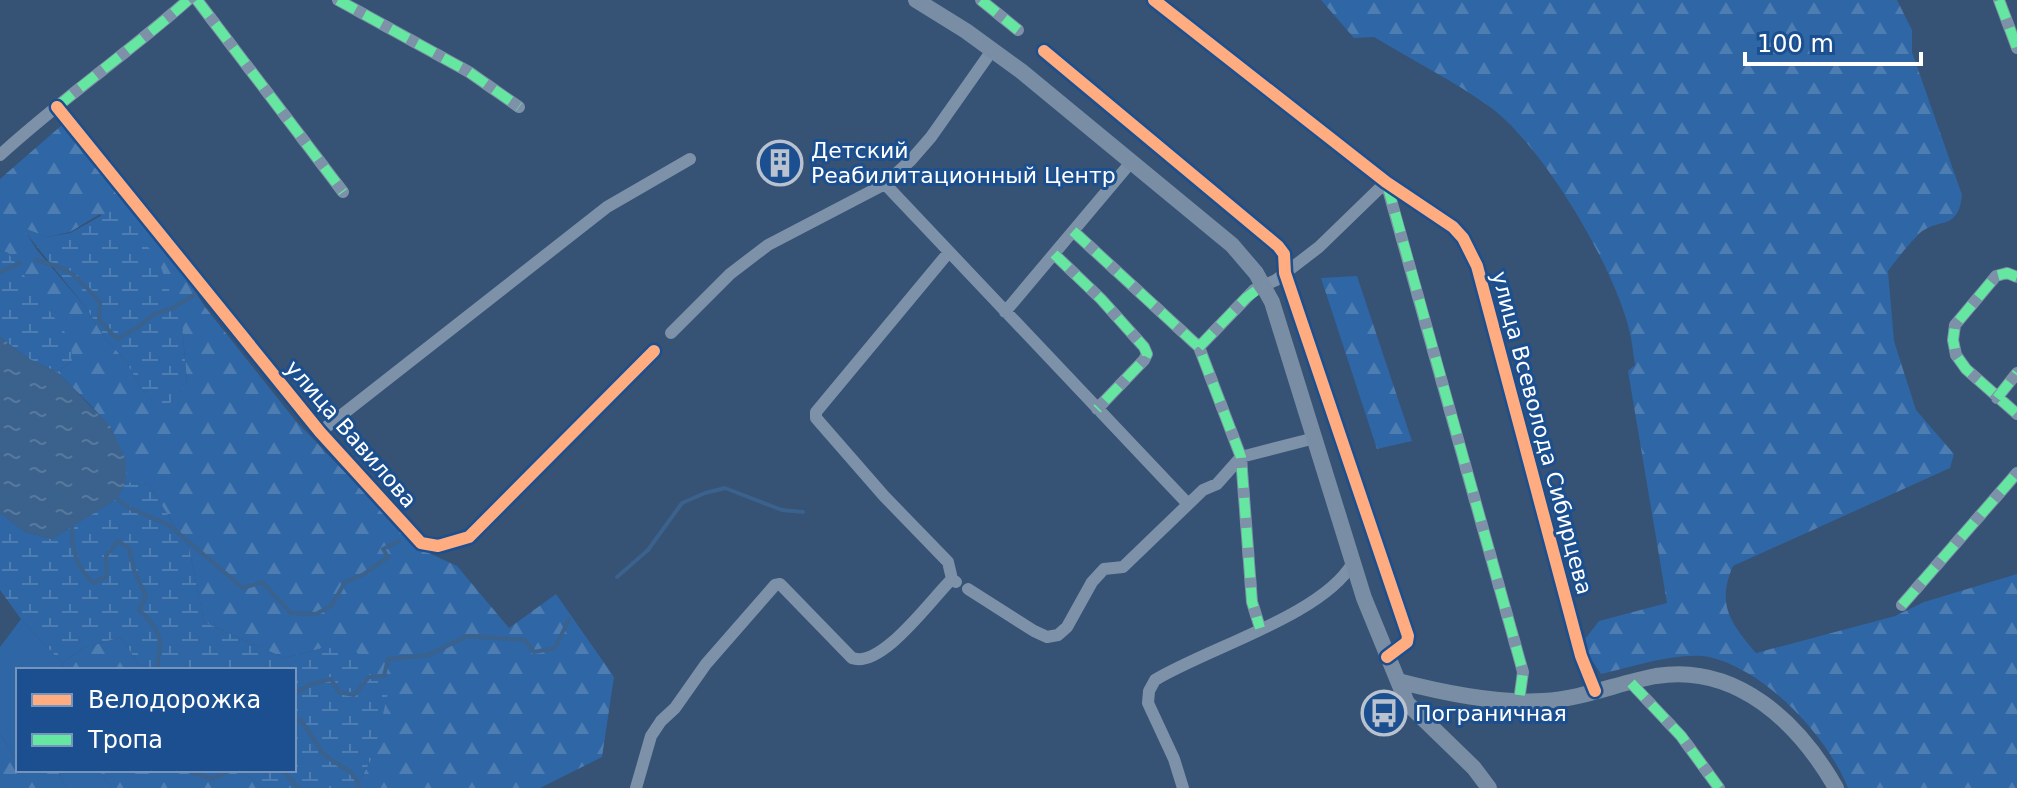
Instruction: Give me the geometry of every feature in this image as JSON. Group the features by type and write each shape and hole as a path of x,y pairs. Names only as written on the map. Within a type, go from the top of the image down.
{"main road":[{"path":"916,0 993,49 1132,161 1248,261 1264,285 1278,320 1352,564 1407,703 1474,768 1489,788"},
{"path":"1398,681 1495,699 1543,701 1655,677 1702,675 1733,685 1771,709 1809,746 1836,788"}],"street":[{"path":"0,155 92,76 147,36 188,0"},
{"path":"197,0 343,192"},
{"path":"338,0 469,72 519,107"},
{"path":"981,0 1018,30"},
{"name":"улица Всеволода Сибирцева","path":"1154,0 1386,182 1453,227 1463,238 1477,266 1581,656 1595,691"},
{"path":"1999,0 2017,48"},
{"path":"671,333 730,274 768,245 885,184 931,137 993,49"},
{"path":"1044,51 1284,254 1285,273 1408,636 1407,642 1387,657"},
{"name":"улица Вавилова","path":"57,107 320,432 421,543 438,546 469,537 654,351"},
{"path":"320,432 607,207 690,159"},
{"path":"1005,312 1132,161"},
{"path":"1199,347 1246,298 1319,247 1386,182 1520,657 1523,672 1519,701"},
{"path":"885,184 1188,504"},
{"path":"1073,231 1199,347 1241,457 1252,602 1260,628"},
{"path":"949,252 845,374 816,412 816,418 884,496 948,562 959,583 1034,631 1047,637 1058,635 1067,627 1092,582 1104,569 1123,567 1203,490 1217,484 1241,457 1315,438"},
{"path":"1054,254 1101,299 1147,354 1097,409"},
{"path":"2017,277 2007,273 1996,276 1955,325 1953,340 1956,355 1966,369 2017,414"},
{"path":"1997,398 2017,373"},
{"path":"1902,605 2017,473"},
{"path":"1183,788 1174,759 1148,703 1149,691 1155,680 1322,596 1344,578 1352,564"},
{"path":"636,788 651,736 661,721 775,585 780,584 852,658 860,661 894,640 959,583"},
{"path":"1631,683 1681,736 1719,788"}],"green space":[{"path":"1321,0 1897,0 1912,30 1912,52 1962,195 1956,215 1925,229 1888,271 1894,341 1916,410 1954,454 1950,468 1733,566 1726,603 1733,623 1756,653 1895,616 1924,602 2017,574 2017,788 1848,788 1825,747 1792,708 1752,676 1709,657 1670,658 1601,674 1589,656 1585,639 1599,621 1667,603 1628,371 1635,365 1632,342 1621,303 1573,209 1532,149 1511,125 1476,97 1374,37 1354,38"},
{"path":"62,125 180,268 205,307 295,420 416,547 457,566 509,628 556,594 614,677 602,757 540,788 356,788 373,756 323,648 284,658 204,622 189,548 148,484 126,482 120,448 113,433 57,372 72,361 8,253 0,250 0,179","holes":["100,214 182,325 187,382 162,412 23,228 47,237 70,232"]},
{"path":"119,206 159,262 182,325 187,382 162,413 142,389 125,360 104,337 87,309 21,227 47,237 70,233"},
{"path":"0,250 8,253 71,341 72,361 57,372 29,359 0,337"},
{"path":"1357,276 1412,441 1377,449 1321,278"},
{"path":"126,482 148,484 189,548 204,622 284,658 323,648 353,648 389,689 373,756 356,788 264,788 242,772 296,772 296,668 141,668 121,637 84,648 62,663 21,619 0,590 0,513 25,532 52,539 116,499"},
{"path":"21,619 62,663 63,668 16,668 16,760 0,734 0,647"},
{"path":"121,637 141,668 63,668 62,663 84,648"},
{"path":"0,734 16,760 16,772 58,772 67,788 0,788"},
{"path":"58,772 100,772 111,788 67,788"},
{"path":"100,772 242,772 264,788 111,788"}],"water":[{"path":"0,337 29,359 57,372 111,427 126,460 126,482 117,499 52,539 25,532 0,513"}],"waterway":[{"path":"36,260 65,270 85,285 100,302 99,320 117,339 154,314 171,309 197,293"},
{"path":"0,272 20,263"},
{"path":"617,577 648,550 682,503 705,493 725,488 782,510 803,512"},
{"path":"117,499 129,508 169,525 243,588 262,582 291,613 316,614 332,605 345,582 364,574 388,557 383,549 399,541"},
{"path":"72,526 76,557 93,583 107,576 106,556 118,541 129,548 134,570 146,596 139,610 158,633 158,668"},
{"path":"296,694 309,685 331,679 339,692 354,695 369,677 384,676 388,659 429,655 467,636 525,640 534,652 555,648 569,619"},
{"path":"296,721 301,720 323,753 354,776 359,788"},
{"path":"191,772 212,779 228,772"},
{"path":"284,772 299,788"}],"marked path":[{"path":"57,107 188,0"},
{"path":"197,0 343,192"},
{"path":"338,0 469,72 519,107"},
{"path":"981,0 1018,30"},
{"path":"1999,0 2017,48"},
{"path":"1387,184 1523,672 1519,701"},
{"path":"1073,231 1199,347 1241,457 1252,602 1260,628"},
{"path":"1054,254 1101,299 1147,354 1097,409"},
{"path":"2017,277 2007,273 1996,276 1955,325 1953,340 1956,355 1966,369 2017,414"},
{"path":"1199,347 1246,298 1264,285"},
{"path":"1997,398 2017,373"},
{"path":"1902,605 2017,473"},
{"path":"1631,683 1681,736 1719,788"}],"cycle path":[{"path":"1154,0 1386,182 1453,227 1463,238 1477,266 1581,656 1595,691"},
{"path":"1044,51 1284,254 1285,273 1408,636 1407,642 1387,657"},
{"path":"57,107 320,432 421,543 438,546 469,537 654,351"}],"place":[{"name":"Детский Реабилитационный Центр","path":"780,163"},
{"name":"Пограничная","path":"1384,713"}]}
